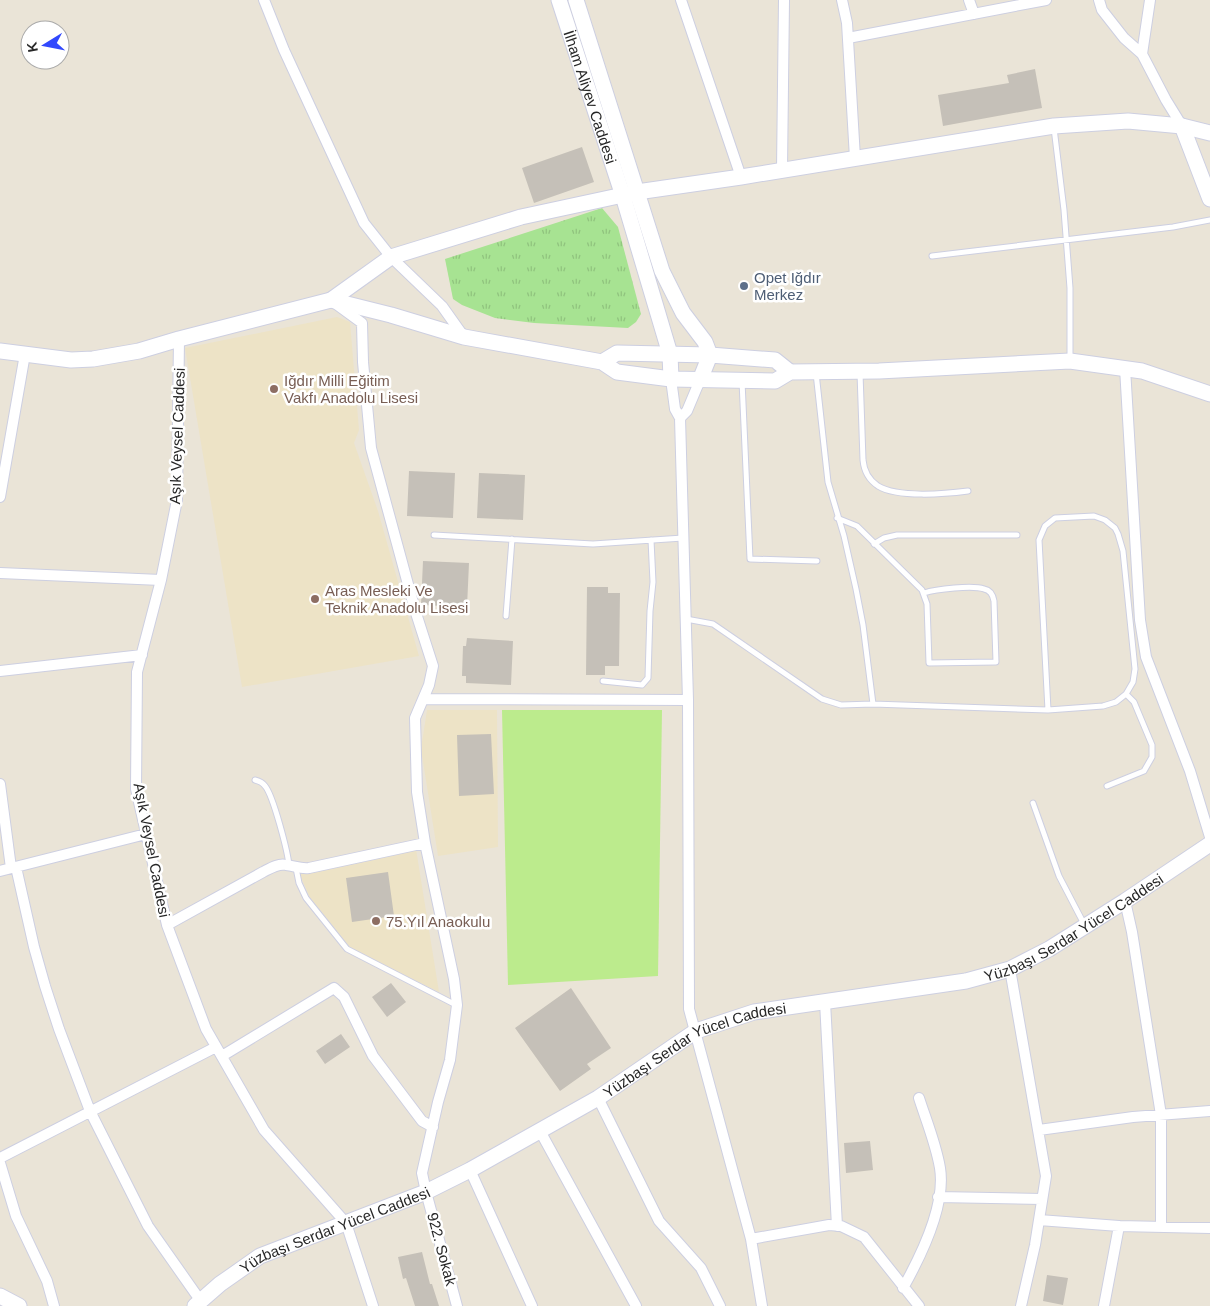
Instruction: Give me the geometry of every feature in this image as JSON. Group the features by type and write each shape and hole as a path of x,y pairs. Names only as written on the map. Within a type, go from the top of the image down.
{"street":[{"path":"264,0 284,50 364,223 390,257 442,306 464,337"},
{"name":"İlham Aliyev Caddesi","path":"558,0 630,194"},
{"name":"İlham Aliyev Caddesi","path":"576,0 630,194"},
{"path":"681,0 741,177"},
{"path":"782,170 784,0"},
{"path":"842,0 847,23 855,158"},
{"path":"969,0 974,14"},
{"path":"848,38 1046,0"},
{"path":"1098,0 1102,10 1124,38 1142,54 1182,126 1210,200"},
{"path":"1142,54 1150,0"},
{"path":"0,350 70,360 93,359 139,351 331,300 390,257 521,217 630,194 1054,126 1128,121 1182,126 1210,133"},
{"path":"630,194 670,354 675,409 680,418 688,700 689,1009 751,1239 762,1306"},
{"path":"630,194 662,271 683,313 705,342 710,355 687,411 680,418"},
{"path":"331,300 391,315 464,337 602,362 617,372 671,379 775,381 790,372 860,371 1070,361 1142,371 1210,394"},
{"name":"922. Sokak","path":"331,300 362,323 363,362 371,448 415,610 433,666 429,685 416,718 416,792 454,979 457,1005 450,1060 432,1126 422,1173 457,1306"},
{"name":"Aşık Veysel Caddesi","path":"179,339 177,500 161,580 137,672 136,789 167,925 206,1030 264,1130 346,1223"},
{"path":"602,362 617,353 710,355 775,360 790,372"},
{"path":"0,498 24,354"},
{"path":"1125,368 1142,641 1196,788 1210,837"},
{"path":"0,573 161,580"},
{"path":"0,671 142,655"},
{"path":"424,699 688,700"},
{"path":"0,784 14,867 32,939 62,1037 90,1111 148,1226 197,1303"},
{"path":"0,871 146,834"},
{"path":"167,925 262,872 279,865 309,868 425,843"},
{"name":"Yüzbaşı Serdar Yücel Caddesi","path":"197,1303 260,1256 426,1192 470,1170 598,1098 696,1032 754,1012 966,982 1010,969 1049,949 1125,902 1210,844"},
{"path":"1125,902 1132,932 1161,1115 1161,1227"},
{"path":"1010,969 1046,1176 1035,1245 1020,1306"},
{"path":"222,1056 334,988 344,997 374,1056 422,1121 432,1126"},
{"path":"825,1002 837,1226"},
{"path":"0,1158 216,1046"},
{"path":"598,1098 659,1221 701,1268 720,1306"},
{"path":"904,1288 932,1226 941,1189 940,1168 919,1098"},
{"path":"1039,1130 1133,1117 1210,1112"},
{"path":"540,1131 636,1306"},
{"path":"0,1163 16,1216 47,1281 54,1306"},
{"path":"470,1170 532,1306"},
{"path":"938,1197 1042,1199"},
{"path":"1039,1220 1119,1226 1210,1228"},
{"path":"346,1223 373,1306"},
{"path":"751,1239 829,1225 837,1226 864,1238 919,1306"},
{"path":"1104,1306 1119,1226"},
{"path":"0,1296 19,1306"}],"lane":[{"path":"1054,126 1070,288 1070,361"},
{"path":"932,256 1173,227 1210,220"},
{"path":"860,371 863,460 866,472 872,482 881,488 913,494 950,494 968,491"},
{"path":"816,372 828,482 844,536 856,589 863,625 873,704"},
{"path":"742,381 750,559 817,560"},
{"path":"686,619 713,624 822,699 840,705 873,704 1048,710 1110,704 1126,694 1133,682 1135,669 1123,551 1118,534 1110,524 1094,516 1055,518 1045,526 1039,540 1048,710"},
{"path":"838,518 857,526 924,593 927,604 929,663 996,662 994,600 990,592 983,588 944,589 924,593"},
{"path":"874,544 884,538 897,534 1017,535"},
{"path":"434,535 593,544 684,538"},
{"path":"506,616 512,539"},
{"path":"602,681 642,685 648,678 653,582 651,540"},
{"path":"1107,786 1144,770 1152,757 1152,745 1134,702 1126,694"},
{"path":"255,780 261,782 268,790 293,867 306,898 347,949 457,1005"},
{"path":"1033,803 1059,876 1085,926"}],"shaded area":[{"path":"337,317 350,322 359,430 354,443 378,511 419,656 242,687 185,348"},
{"path":"427,710 497,710 498,847 438,856 421,749"},
{"name":"75.Yıl Anaokulu","path":"416,849 439,992 340,944 310,898 298,870"}],"green space":[{"path":"602,208 618,227 641,314 636,322 628,328 534,323 495,318 462,305 453,299 445,259"},
{"path":"502,710 662,710 658,976 508,985"}],"building":[{"path":"1035,69 1042,108 943,126 938,95 1009,83 1007,75"},
{"path":"582,147 594,182 534,203 522,168"},
{"path":"409,471 455,473 453,518 407,516"},
{"path":"479,473 525,475 523,520 477,518"},
{"path":"423,561 469,563 467,607 421,605"},
{"path":"587,587 608,587 608,593 620,593 619,666 605,666 605,675 586,675"},
{"path":"467,638 513,641 511,685 466,683 466,676 462,676 463,646 466,646"},
{"path":"491,734 494,794 459,796 457,735"},
{"path":"388,872 394,916 352,922 346,878"},
{"path":"391,983 406,1002 387,1017 372,997"},
{"path":"571,988 611,1048 587,1064 591,1069 560,1091 515,1028"},
{"path":"341,1034 350,1047 325,1064 316,1051"},
{"path":"870,1141 873,1170 846,1173 844,1143"},
{"path":"422,1252 430,1284 432,1284 439,1306 415,1306 406,1278 403,1279 398,1257"},
{"path":"1047,1275 1068,1278 1063,1305 1043,1301"}],"place":[{"name":"Opet Iğdır Merkez","path":"744,286"},
{"name":"Iğdır Milli Eğitim Vakfı Anadolu Lisesi","path":"274,389"},
{"name":"Aras Mesleki Ve Teknik Anadolu Lisesi","path":"315,599"},
{"name":"75.Yıl Anaokulu","path":"376,921"}]}
